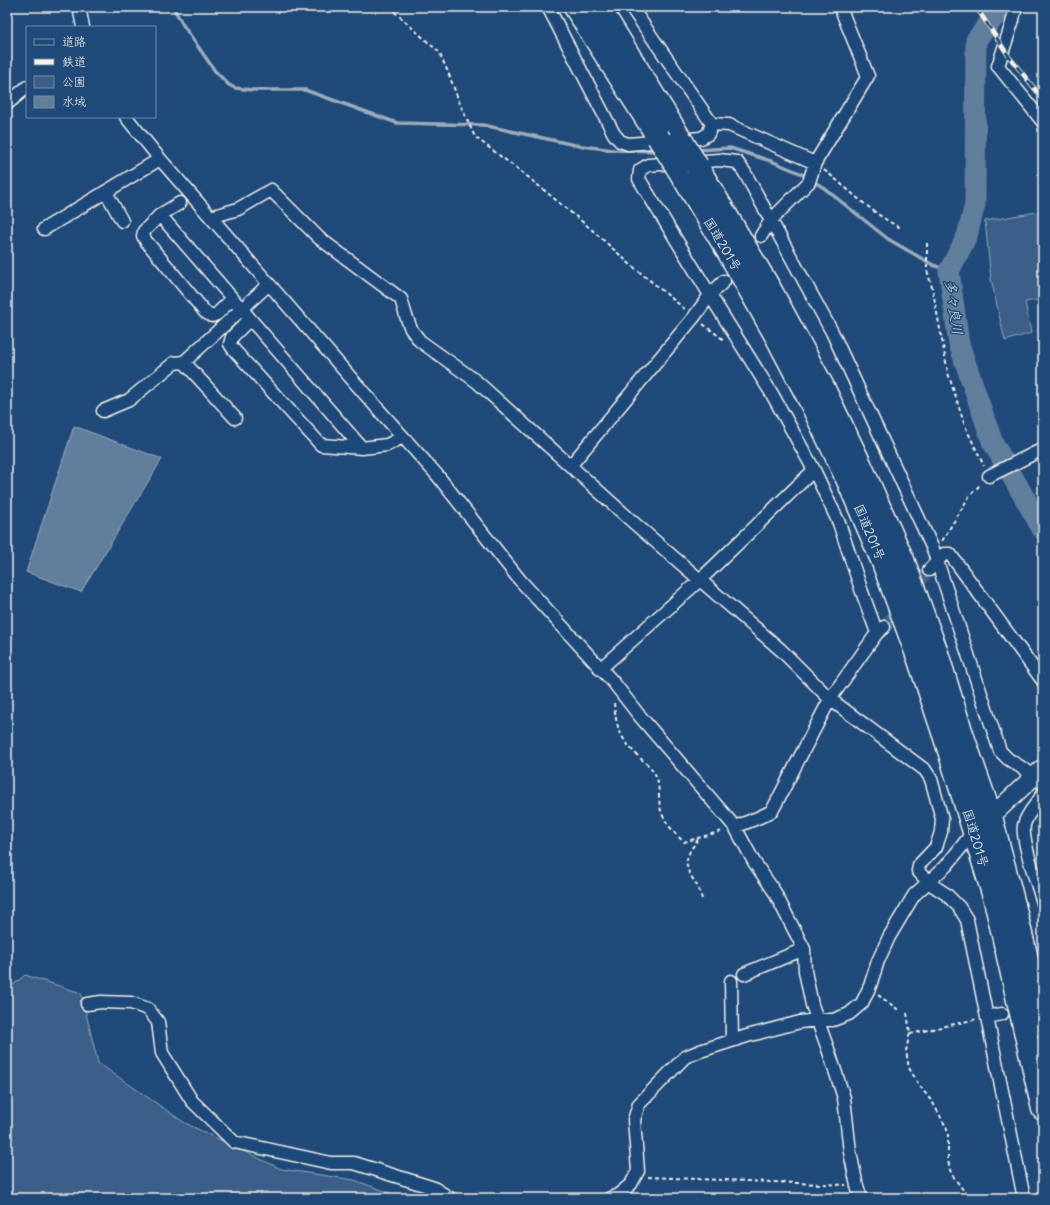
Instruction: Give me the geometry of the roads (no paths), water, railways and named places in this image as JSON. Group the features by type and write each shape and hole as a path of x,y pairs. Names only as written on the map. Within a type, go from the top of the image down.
{"highway":[{"name":"国道201号","path":"575,7 658,137 687,167 778,303 823,387 860,464 903,560 936,650 990,817 1013,900 1043,1025"},
{"name":"国道201号","path":"599,7 680,138 687,167 728,253 776,336 811,403 848,481 882,560 919,660 946,741 995,900 1043,1109"}],"street":[{"path":"78,7 83,26"},
{"path":"548,7 614,134 620,141 628,144 701,138 708,134 712,124"},
{"path":"631,7 712,124"},
{"path":"761,236 771,220 809,182 814,165 868,76 840,7"},
{"path":"1016,7 998,66 1043,122"},
{"path":"7,104 26,88"},
{"path":"127,118 160,159 438,476 519,579 614,683 638,714 735,827 754,862 774,891 804,949 805,971 810,998 844,1098 850,1152 861,1198"},
{"path":"712,124 729,125 814,165"},
{"path":"44,229 160,159"},
{"path":"610,1198 618,1195 631,1184 638,1170 634,1120 639,1104 685,1057 732,1040 800,1022 834,1020 849,1014 862,1003 889,937 914,896 947,866 974,831 1040,776 1008,759 1000,751 936,554 832,332 745,173 737,162 719,160 648,165 640,170 639,179 754,364 814,470 839,522 862,592 880,630 830,699 772,811 735,827"},
{"path":"211,217 238,209 271,190 319,238 401,299 411,329 420,341 476,381 634,523 781,650 830,699 925,770 931,779 942,819 941,832 936,847 920,865 918,871 928,883 946,894 960,907 967,920 1024,1198"},
{"path":"106,192 122,221"},
{"path":"180,204 160,215 144,232 143,236 146,242 205,312 212,316 217,314 232,299"},
{"path":"160,215 362,448"},
{"path":"571,466 694,317 710,295 724,281"},
{"path":"103,411 129,400 174,363 184,362 270,284"},
{"path":"250,319 232,337 230,344 321,445 362,448 387,445 403,437"},
{"path":"184,362 235,418"},
{"path":"989,476 1043,449"},
{"path":"600,669 701,580 814,470"},
{"path":"929,570 936,554"},
{"path":"936,554 950,554 1043,681"},
{"path":"1043,793 1028,814 1024,825 1024,838 1043,903"},
{"path":"744,974 804,949"},
{"path":"732,981 732,1040"},
{"path":"86,1004 101,1002 131,1003 148,1009 158,1022 162,1053 192,1101 234,1142 331,1163 354,1163 434,1188 450,1198"},
{"path":"987,1017 1002,1014"}],"water":[{"path":"74,426 162,459 81,592 26,572"}],"waterway":[{"path":"173,7 183,25 215,71 229,85 235,88 252,90 305,90 397,123 483,125 575,145 613,150 658,151"},
{"name":"多々良川","path":"1002,7 976,40 975,204 967,236 949,271 959,344 992,441 1043,530"},
{"path":"697,150 730,148 771,161 800,173 824,188 888,239 933,265 949,271"}],"tunnel":[{"path":"884,627 929,570"}],"railway":[{"path":"976,7 1010,58 1043,99"}]}
